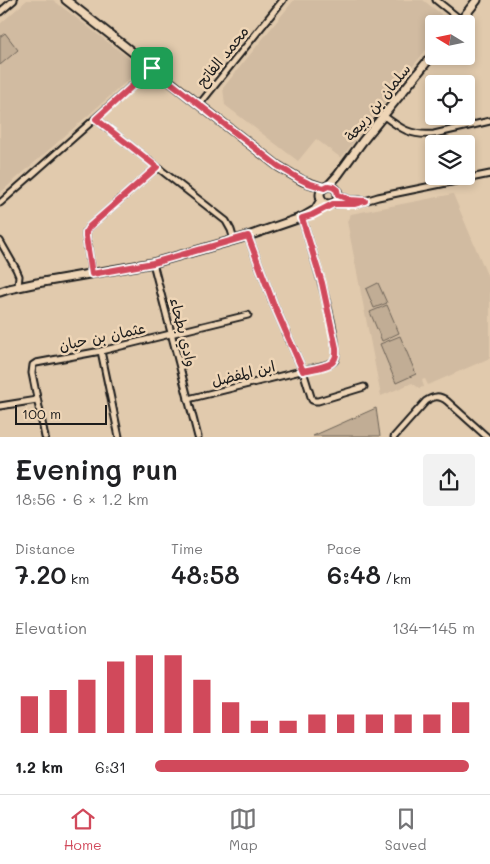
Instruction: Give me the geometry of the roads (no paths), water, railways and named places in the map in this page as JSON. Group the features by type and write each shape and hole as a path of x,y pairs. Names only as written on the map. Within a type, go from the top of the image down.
{"street":[{"path":"0,12 14,0"},
{"path":"66,0 278,166 312,188 324,204 355,204 489,175 490,181"},
{"name":"محمد الفاتح","path":"199,105 283,0"},
{"path":"436,0 452,15"},
{"path":"465,15 477,0"},
{"name":"سلمان بن ربيعة","path":"326,187 343,169 362,142 425,64"},
{"path":"0,203 152,68"},
{"path":"384,116 407,132 425,135 490,121"},
{"path":"96,119 226,221 234,240"},
{"path":"92,274 86,237 89,227 157,167"},
{"name":"سلمان بن ربيعة","path":"337,193 343,169"},
{"path":"303,181 333,187 337,193 350,200 365,201"},
{"path":"303,218 316,210 320,199 320,192 326,187"},
{"path":"0,287 18,287 153,263 248,236 312,215 337,200 337,193"},
{"name":"ابن المفضل","path":"188,399 303,371 331,363 335,360 336,348 324,292 303,218"},
{"path":"248,236 274,305 303,371 311,398 318,401 364,388"},
{"path":"0,241 16,268 18,287"},
{"name":"وادي بطحاء","path":"153,263 198,436"},
{"path":"0,292 9,288"},
{"name":"عثمان بن حيان","path":"45,436 32,373 33,365 36,363 101,351 248,315"},
{"path":"101,351 119,436"},
{"path":"394,436 426,401 436,396 442,397 489,436"},
{"path":"0,406 37,400"}]}
